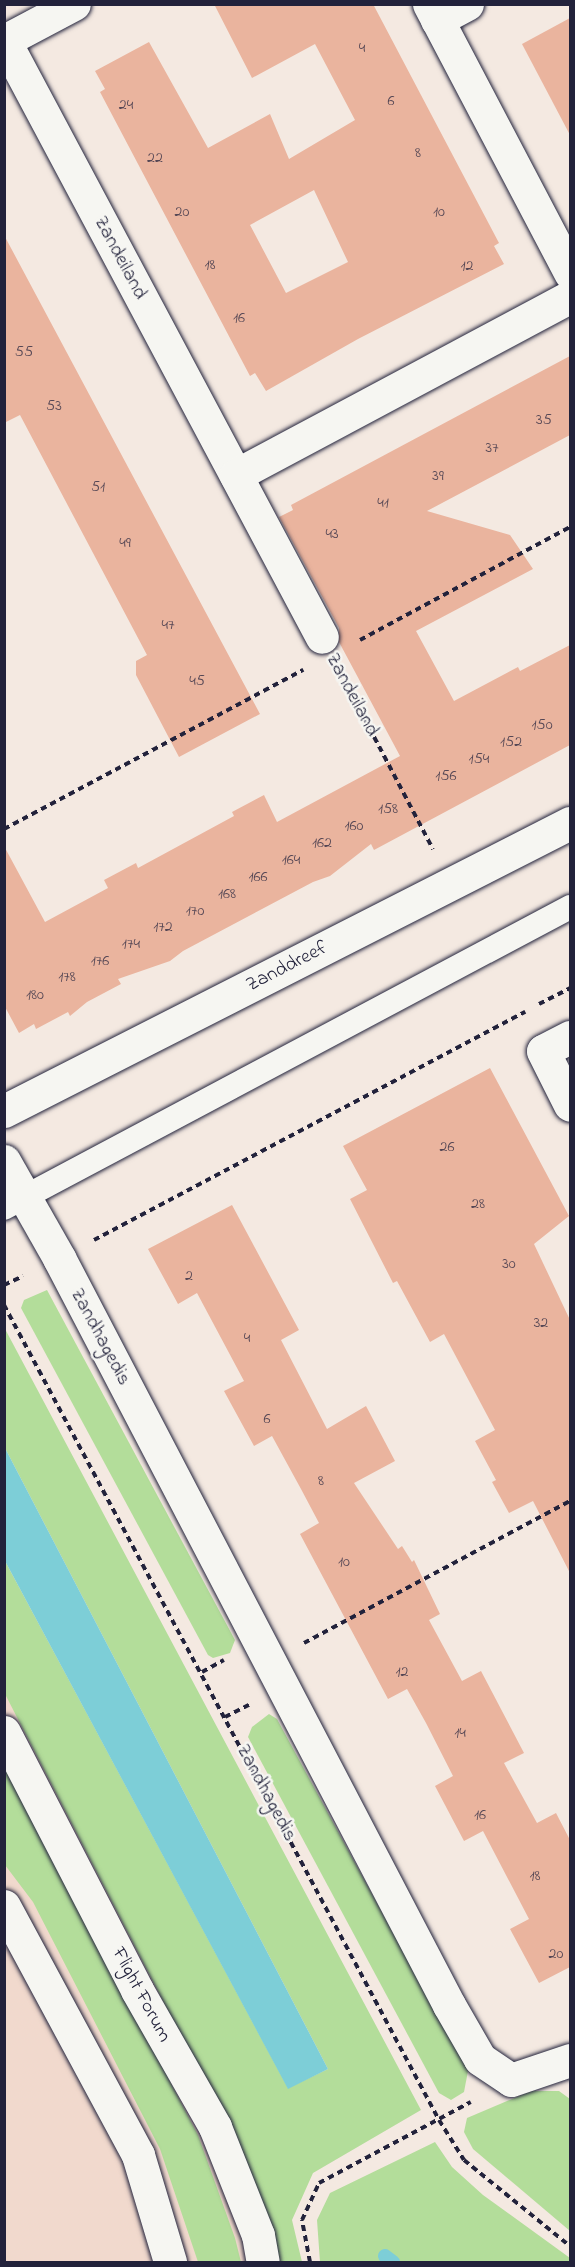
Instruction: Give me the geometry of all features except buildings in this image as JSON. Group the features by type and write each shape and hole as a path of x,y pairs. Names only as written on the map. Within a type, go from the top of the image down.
{"street":[{"path":"5,41 74,4"},
{"path":"467,4 434,12 570,273"},
{"name":"Zandeiland","path":"5,41 326,646"},
{"path":"236,475 570,297"},
{"name":"Zanddreef","path":"4,1112 570,823"},
{"path":"556,1044 570,1106"},
{"name":"Zandhagedis","path":"4,1161 15,1202 59,1258 269,1662 480,2059 511,2080 570,2060"},
{"name":"Flight Forum","path":"4,1732 137,1990 215,2127 258,2235 263,2262"},
{"path":"4,1906 138,2155 167,2255"}],"lane":[{"path":"15,1202 570,907"}],"path":[{"path":"4,829 326,646 570,527"},
{"name":"Zandeiland","path":"326,646 451,884"},
{"path":"4,1285 570,988"},
{"name":"Zandhagedis","path":"4,1305 439,2120 464,2160 570,2246"},
{"path":"269,1662 570,1501"},
{"path":"310,2262 302,2220 319,2183 439,2120"}],"shaded area":[{"path":"4,1642 295,2262 5,2262"}],"green space":[{"path":"47,1290 235,1640 230,1653 213,1658 208,1655 21,1308 24,1300"},
{"path":"4,1327 421,2110 313,2173 292,2220 302,2262 276,2262 247,2163 230,2123 200,2073 5,1694 5,1561 288,2088 328,2069 5,1448"},
{"path":"269,1714 277,1719 468,2071 464,2092 451,2100 439,2093 248,1737 252,1727"},
{"path":"4,1765 198,2135 235,2238 241,2262 198,2262 160,2149 33,1902 5,1865"},
{"path":"531,2091 559,2091 570,2099 570,2231 473,2149 464,2132 467,2118"},
{"path":"435,2142 452,2167 483,2195 570,2258 570,2262 320,2262 317,2220 330,2193"}],"water":[{"path":"5,1448 328,2069 288,2089 5,1561"}],"waterway":[{"path":"385,2256 393,2262"}]}
